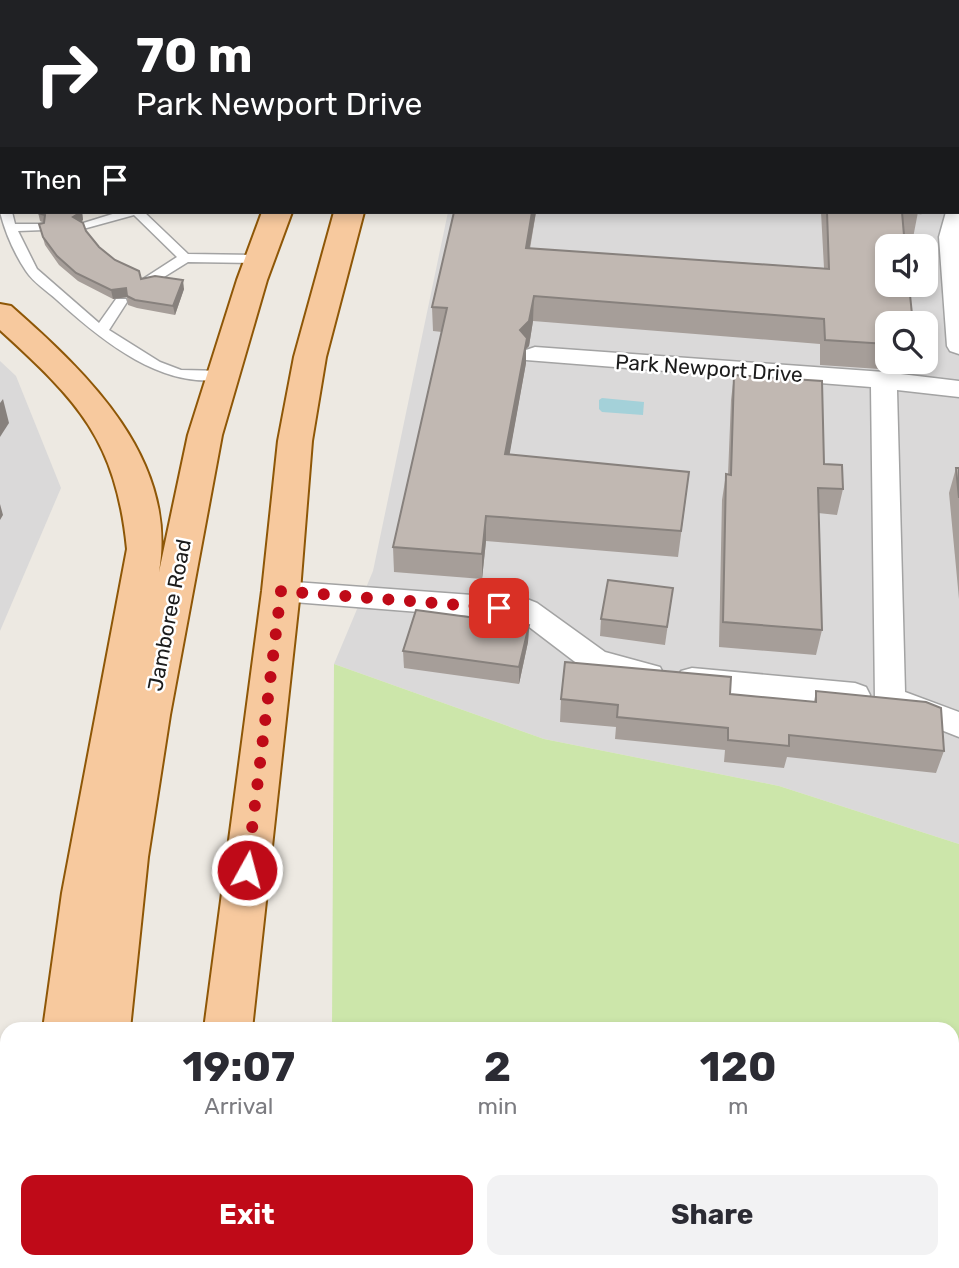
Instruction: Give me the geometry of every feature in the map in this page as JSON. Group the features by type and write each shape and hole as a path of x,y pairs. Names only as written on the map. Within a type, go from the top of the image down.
{"main road":[{"name":"Jamboree Road","path":"107,1022 126,857 150,715 205,435 259,259 276,214"},
{"path":"229,1022 281,591 295,441 310,357 346,221 369,214"},
{"path":"0,313 71,377 119,442 137,487 144,518 145,549 89,868 68,1022"}],"street":[{"path":"957,220 951,237 959,346"},
{"name":"Park Newport Drive","path":"535,355 884,380 959,389"},
{"path":"884,380 890,700"},
{"path":"281,591 527,610 594,660 618,669 890,700 926,710 959,724"}],"lane":[{"path":"6,214 10,228 32,271 102,331 155,365 179,374 225,375"},
{"path":"83,225 126,214"},
{"path":"136,214 185,258"},
{"path":"10,228 40,227"},
{"path":"147,282 185,258 259,259"},
{"path":"102,331 121,302"}],"shaded area":[{"path":"448,214 959,214 959,844 779,786 544,739 334,664 373,571"},
{"path":"0,361 16,376 61,488 0,631"}],"green space":[{"path":"334,664 544,739 779,786 959,844 959,1022 332,1022"}],"water":[{"path":"602,398 644,402 643,415 602,412 599,409 599,400"}],"building":[{"path":"42,214 78,214 73,217 83,223 99,247 115,260 139,271 141,279 155,276 183,280 173,306 135,300 127,296 126,288 111,290 76,273 57,256 43,237 39,224 44,223 45,215"},
{"path":"454,214 532,214 526,248 829,269 827,214 902,214 904,234 875,234 875,297 910,297 912,311 875,311 875,343 825,340 824,319 534,296 529,321 520,330 527,338 505,454 689,472 681,531 486,516 482,554 393,547 447,308 432,307"},
{"path":"734,375 822,381 824,464 842,465 843,489 818,488 822,630 723,622 726,474 731,475"},
{"path":"956,468 959,468 959,498"},
{"path":"608,580 673,588 667,627 601,619"},
{"path":"416,610 529,625 519,667 403,651"},
{"path":"565,662 731,677 730,694 816,702 816,691 926,702 941,708 944,751 789,735 789,746 728,740 728,728 617,717 618,705 561,699"}],"route":[{"path":"247,870 281,591 499,608"}]}
